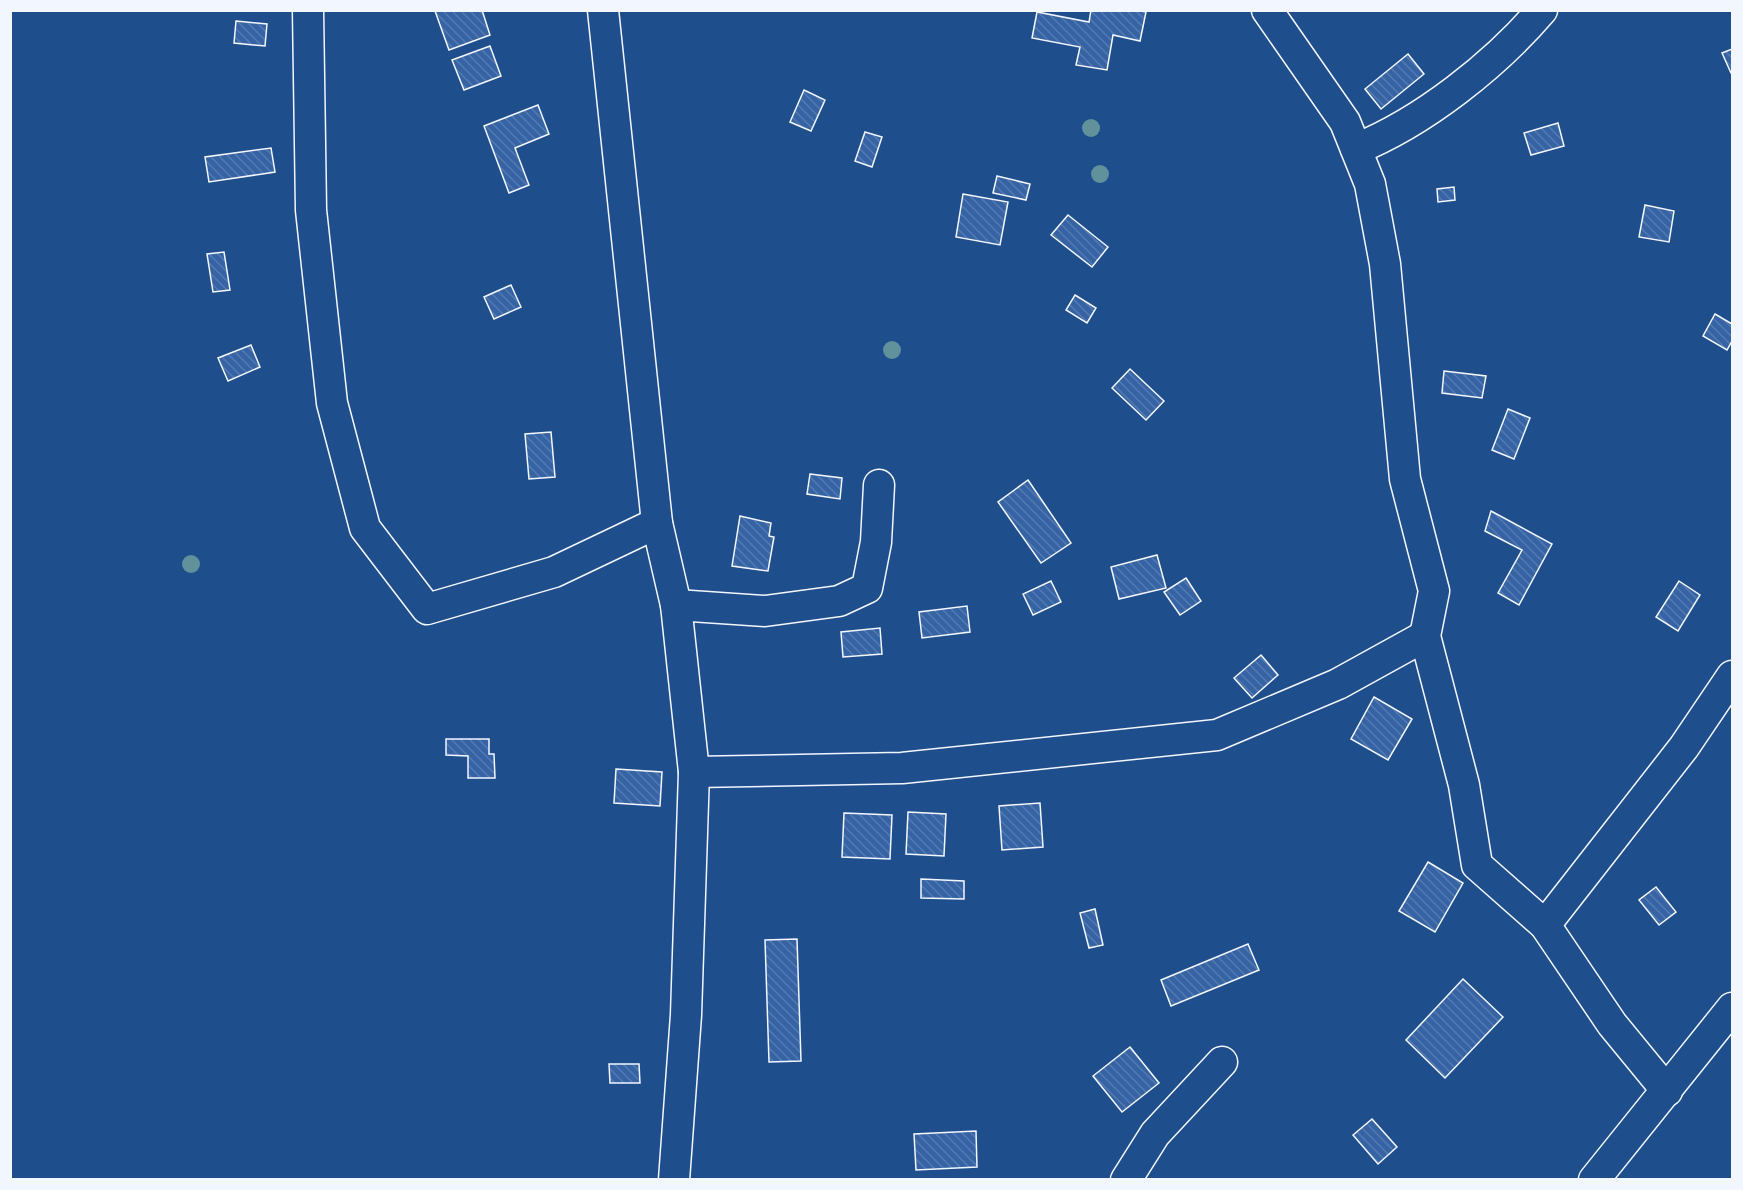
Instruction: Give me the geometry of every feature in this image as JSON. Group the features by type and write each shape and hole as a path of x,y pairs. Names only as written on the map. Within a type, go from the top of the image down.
{"street":[{"path":"308,10 311,210 332,402 365,528 427,609 554,572 657,523"},
{"path":"603,10 657,523 676,604 694,772 686,1015 674,1179"},
{"path":"1267,10 1345,122 1370,184 1385,264 1405,479 1434,591 1425,636 1464,784 1477,865 1545,925 1612,1024 1667,1091"},
{"path":"1356,149 1386,137 1488,65 1542,10"},
{"path":"676,604 765,611 839,600 867,588 876,542 879,485"},
{"path":"694,772 902,768 1217,735 1338,684 1425,636"},
{"path":"1545,925 1684,747 1732,676"},
{"path":"1594,1179 1732,1008"},
{"path":"1126,1179 1155,1134 1222,1062"}],"building":[{"path":"482,10 490,35 449,50 435,11"},
{"path":"1091,10 1146,12 1140,41 1113,35 1107,70 1076,65 1080,47 1032,38 1037,12 1089,22"},
{"path":"236,21 267,24 265,46 234,43"},
{"path":"490,46 501,76 464,90 452,60"},
{"path":"1732,49 1732,73 1731,73 1722,53"},
{"path":"1408,54 1424,74 1381,109 1365,89"},
{"path":"804,90 825,100 811,131 790,122"},
{"path":"538,105 549,134 515,148 529,185 509,193 484,126"},
{"path":"1558,123 1564,146 1531,155 1524,133"},
{"path":"865,132 882,137 872,167 855,161"},
{"path":"271,148 275,172 209,182 205,157"},
{"path":"997,176 1030,184 1026,200 993,193"},
{"path":"1454,187 1455,200 1438,202 1437,189"},
{"path":"963,194 1008,202 1000,245 956,237"},
{"path":"1645,205 1674,211 1669,242 1639,237"},
{"path":"1068,215 1108,247 1092,267 1051,235"},
{"path":"224,252 230,290 213,292 207,254"},
{"path":"511,285 521,307 494,319 484,297"},
{"path":"1075,295 1096,308 1087,323 1066,310"},
{"path":"1715,314 1732,324 1732,341 1727,350 1703,336"},
{"path":"251,345 260,367 228,381 218,358"},
{"path":"1130,369 1164,401 1146,420 1112,388"},
{"path":"1444,371 1486,376 1482,398 1442,393"},
{"path":"1508,409 1530,418 1514,459 1492,450"},
{"path":"551,432 555,477 529,479 525,434"},
{"path":"810,474 842,478 840,499 807,494"},
{"path":"1028,480 1071,543 1041,563 998,502"},
{"path":"1491,511 1552,544 1519,605 1498,593 1522,550 1485,531"},
{"path":"740,516 771,523 769,536 774,537 768,571 732,566"},
{"path":"1157,555 1166,588 1119,599 1111,567"},
{"path":"1186,578 1201,601 1180,615 1164,592"},
{"path":"1051,581 1061,602 1033,615 1023,594"},
{"path":"1679,581 1700,595 1678,631 1656,617"},
{"path":"967,606 970,632 922,638 919,612"},
{"path":"880,628 882,654 843,657 841,632"},
{"path":"1261,655 1278,675 1252,698 1234,678"},
{"path":"1374,697 1412,719 1388,760 1351,739"},
{"path":"446,739 489,739 489,754 494,754 495,778 468,778 468,756 446,755"},
{"path":"616,769 662,772 660,806 614,803"},
{"path":"1040,803 1043,847 1002,850 999,806"},
{"path":"908,812 946,814 944,856 906,854"},
{"path":"844,813 892,815 890,859 842,857"},
{"path":"1428,862 1463,883 1435,932 1399,911"},
{"path":"921,879 964,881 964,899 921,898"},
{"path":"1656,887 1676,912 1659,925 1639,900"},
{"path":"1095,909 1103,945 1089,948 1080,913"},
{"path":"797,939 801,1061 769,1062 765,940"},
{"path":"1248,944 1259,970 1171,1006 1161,980"},
{"path":"1463,979 1503,1017 1445,1078 1406,1040"},
{"path":"1130,1047 1159,1083 1122,1112 1093,1076"},
{"path":"609,1064 639,1064 640,1083 610,1083"},
{"path":"1372,1119 1397,1147 1378,1164 1353,1135"},
{"path":"976,1131 977,1167 916,1170 914,1134"}]}
